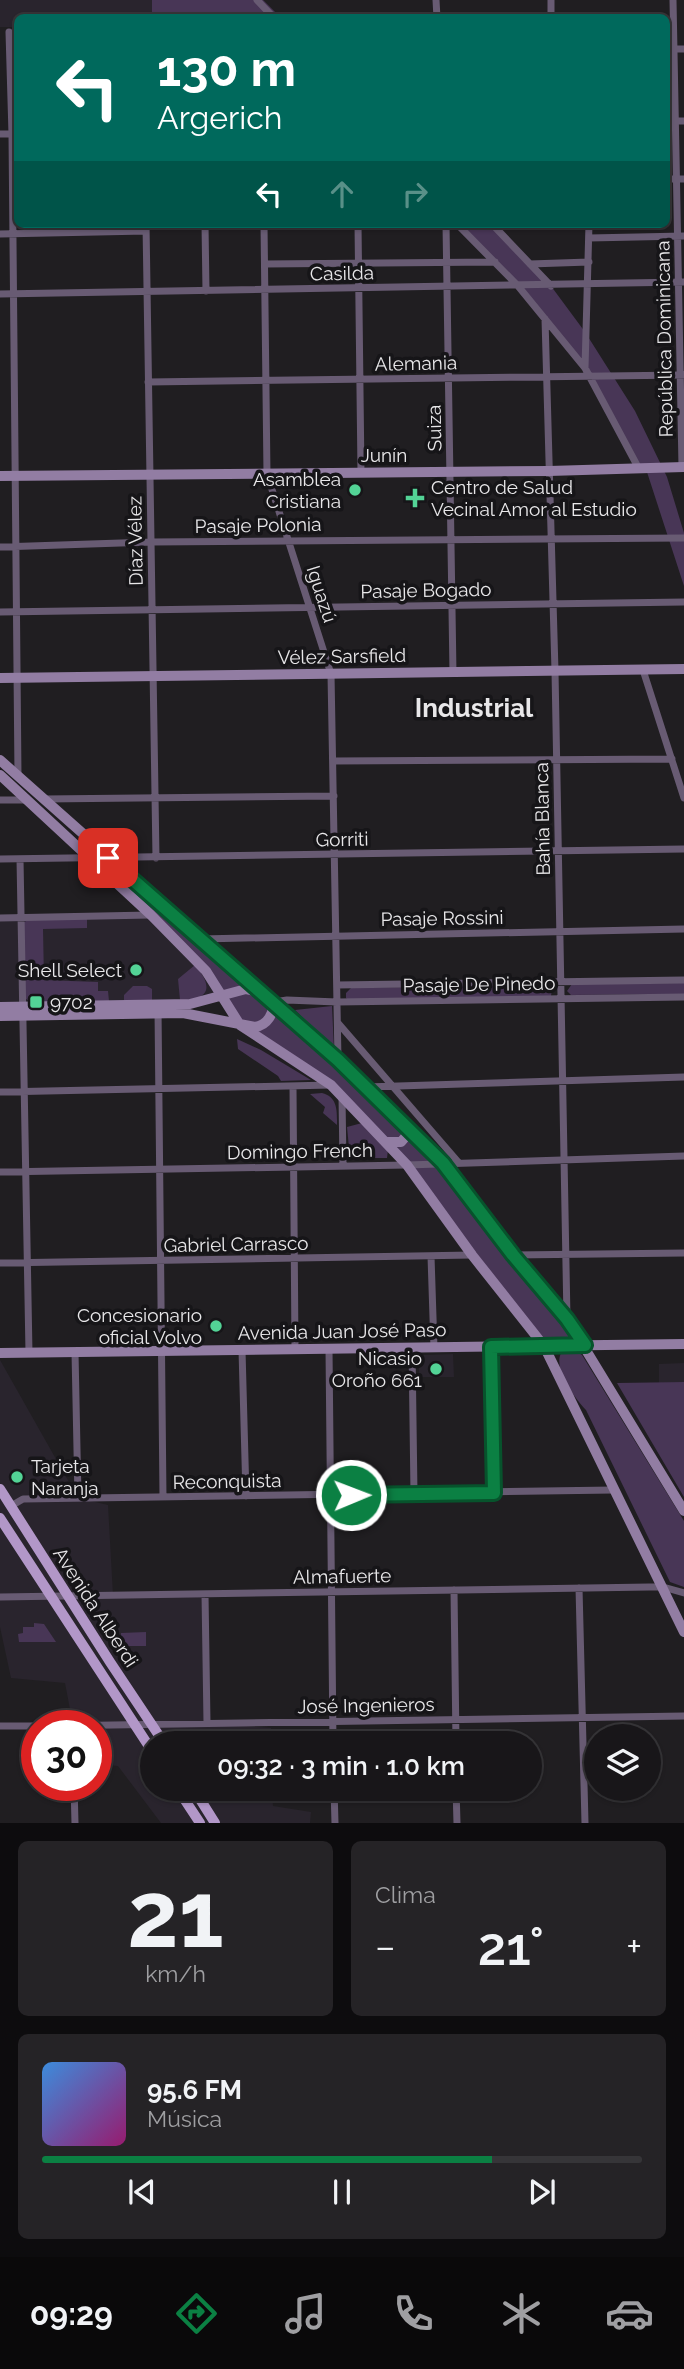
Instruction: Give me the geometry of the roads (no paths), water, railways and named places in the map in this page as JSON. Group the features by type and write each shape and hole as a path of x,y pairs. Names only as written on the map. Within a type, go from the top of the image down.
{"main road":[{"name":"Junín","path":"0,476 549,471 683,467"},
{"name":"Vélez Sarsfield","path":"0,678 684,670"},
{"path":"0,760 338,1060 443,1163 513,1255 567,1319 684,1511"},
{"path":"0,775 151,915 206,971 240,1025 331,1085 407,1165 472,1255 544,1346 684,1632"},
{"path":"0,1007 22,1011 158,1009 252,989 263,994"},
{"path":"231,1013 232,1000 240,991"},
{"path":"158,1009 255,1027 264,1024 272,1012 274,1002"},
{"path":"0,1016 22,1011"},
{"path":"386,1142 401,1142 407,1136 408,1130"},
{"name":"Avenida Juan José Paso","path":"0,1353 684,1344"},
{"name":"Avenida Alberdi","path":"0,1489 156,1731"},
{"name":"Avenida Alberdi","path":"0,1518 140,1732"},
{"path":"186,1801 200,1823"},
{"path":"201,1801 215,1823"}],"street":[{"path":"257,0 270,14"},
{"name":"República Dominicana","path":"673,0 670,49 671,121 680,179 683,467"},
{"path":"9,32 14,117"},
{"path":"670,49 684,49"},
{"path":"671,121 684,121"},
{"path":"14,184 18,776"},
{"path":"0,233 124,228"},
{"name":"Díaz Vélez","path":"146,228 156,858"},
{"path":"205,228 206,290"},
{"name":"Iguazú","path":"264,228 267,474 331,674 338,1060"},
{"path":"358,228 361,473"},
{"name":"Suiza","path":"446,228 453,673"},
{"path":"461,228 518,286 585,368 639,469"},
{"path":"496,228 551,286"},
{"path":"585,368 589,228"},
{"path":"589,238 681,236"},
{"path":"265,264 495,262"},
{"path":"530,264 589,262"},
{"name":"Casilda","path":"0,295 681,282"},
{"name":"Bahía Blanca","path":"545,319 557,759 567,1319"},
{"name":"Alemania","path":"148,382 682,375"},
{"name":"Pasaje Polonia","path":"0,547 151,542 684,538"},
{"name":"Pasaje Bogado","path":"0,612 684,602"},
{"path":"643,670 684,798"},
{"path":"333,761 671,759"},
{"path":"41,799 334,796"},
{"path":"0,800 27,800"},
{"name":"Gorriti","path":"0,859 684,849"},
{"path":"20,859 29,1353"},
{"path":"0,918 151,915"},
{"name":"Pasaje Rossini","path":"200,939 684,929"},
{"path":"337,985 684,981"},
{"name":"Pasaje De Pinedo","path":"274,1002 684,997"},
{"path":"158,1009 163,1497"},
{"path":"338,1023 459,1163"},
{"path":"366,1087 391,1084 684,1077"},
{"path":"0,1092 331,1085"},
{"path":"293,1086 295,1350"},
{"path":"342,1096 343,1166"},
{"name":"Domingo French","path":"0,1172 407,1165 684,1156"},
{"path":"513,1255 684,1253"},
{"name":"Gabriel Carrasco","path":"0,1263 472,1255"},
{"path":"431,1256 434,1348"},
{"path":"491,1347 494,1493"},
{"path":"412,1348 414,1494"},
{"path":"329,1349 333,1731"},
{"path":"242,1350 246,1496"},
{"path":"75,1352 78,1498"},
{"name":"Reconquista","path":"11,1506 23,1499 613,1490"},
{"name":"Almafuerte","path":"0,1597 663,1587 684,1592"},
{"path":"579,1588 585,1823"},
{"path":"454,1590 455,1731"},
{"path":"205,1594 207,1723"},
{"name":"José Ingenieros","path":"112,1724 684,1716"},
{"path":"0,1726 21,1726"},
{"path":"74,1801 75,1823"},
{"path":"334,1801 335,1823"},
{"path":"456,1801 457,1823"}],"place":[{"name":"Asamblea Cristiana","path":"355,490"},
{"name":"Centro de Salud Vecinal Amor al Estudio","path":"415,498"},
{"name":"Shell Select","path":"136,970"},
{"name":"9702","path":"36,1002"},
{"name":"Concesionario oficial Volvo","path":"216,1326"},
{"name":"Nicasio Oroño 661","path":"436,1369"},
{"name":"Tarjeta Naranja","path":"17,1477"}],"district":[{"name":"Industrial","path":"474,708"}]}
